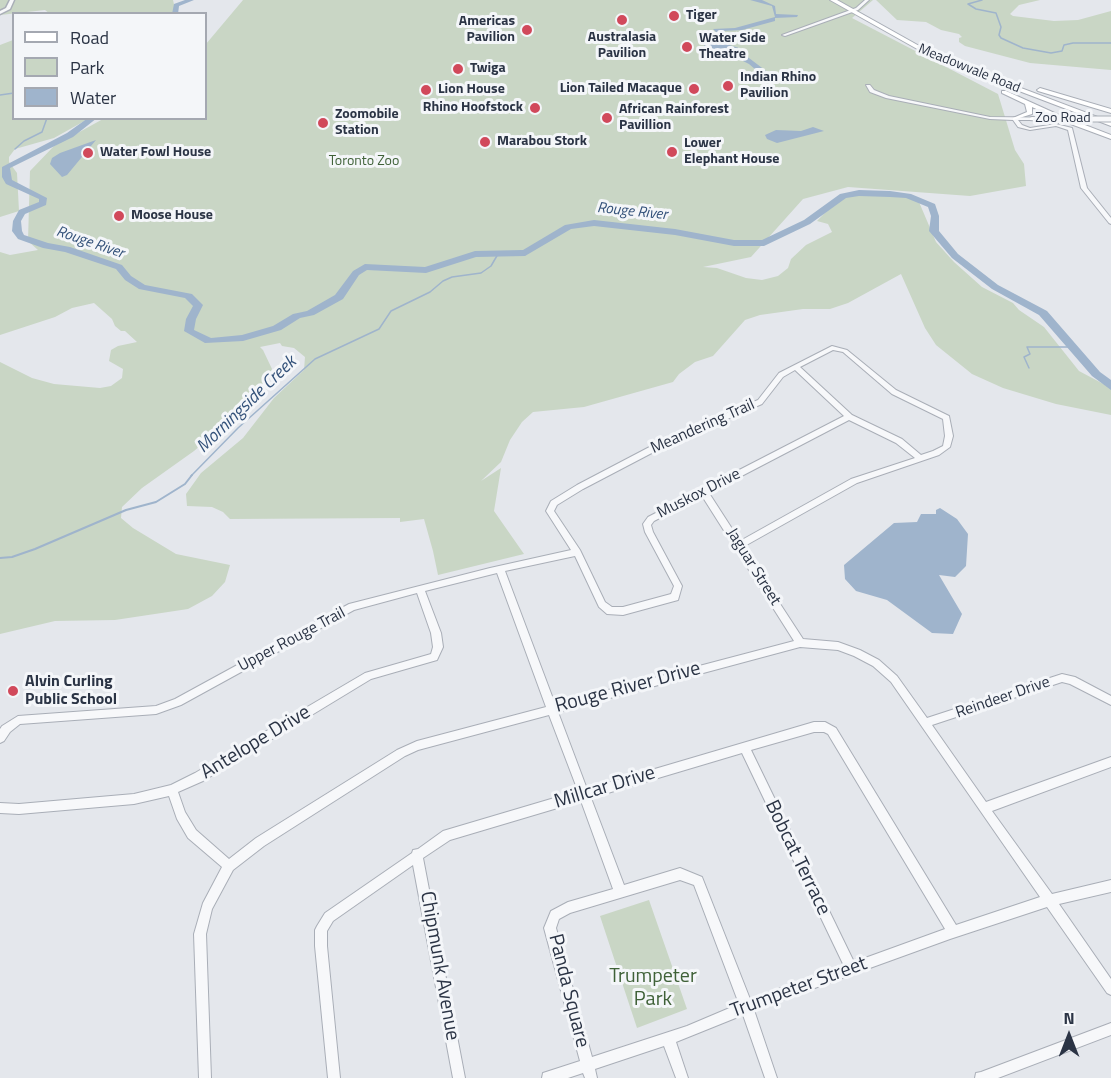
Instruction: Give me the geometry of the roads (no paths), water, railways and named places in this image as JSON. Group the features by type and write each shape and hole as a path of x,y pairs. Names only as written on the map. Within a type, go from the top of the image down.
{"main road":[{"name":"Meadowvale Road","path":"832,0 906,43 951,64 1111,124"},
{"path":"906,43 994,76 1111,111"},
{"path":"915,47 924,55 1063,119 1111,137"},
{"path":"1015,119 1030,113 1030,107 1025,101"},
{"path":"1032,119 1065,122 1103,134"}],"street":[{"path":"2,12 10,6 12,0"},
{"path":"784,35 860,8 867,0"},
{"name":"Zoo Road","path":"868,86 876,94 979,116 1015,119 1111,119"},
{"path":"1015,119 1020,126 1030,129 1056,125 1070,129 1084,188 1111,222"},
{"name":"Meandering Trail","path":"577,552 550,511 554,503 664,443 760,402 781,375 828,349 842,349 894,392 946,418 949,436 946,447 854,481 740,545"},
{"path":"796,367 849,417 898,441 920,458"},
{"name":"Muskox Drive","path":"577,552 602,604 610,611 623,611 675,597 678,586 649,532 647,525 651,519 849,417"},
{"name":"Jaguar Street","path":"704,492 740,545 800,643"},
{"name":"Upper Rouge Trail","path":"0,738 11,724 27,719 156,710 178,702 352,607 577,552"},
{"path":"501,569 620,891"},
{"name":"Antelope Drive","path":"0,808 20,809 134,799 172,790 199,777 368,676 434,657 438,647 436,633 420,589"},
{"name":"Rouge River Drive","path":"205,1078 200,934 207,907 229,866 260,842 400,753 417,746 800,643 838,646 876,663 894,679 926,723 948,759 1051,900 1111,989"},
{"name":"Reindeer Drive","path":"926,723 1062,678 1072,680 1111,701"},
{"name":"Millcar Drive","path":"333,1078 321,930 329,916 447,835 814,727 825,727 832,731 954,932"},
{"name":"Bobcat Terrace","path":"744,747 851,968"},
{"path":"985,808 1111,762"},
{"path":"172,790 181,815 192,834 229,866"},
{"name":"Chipmunk Avenue","path":"417,854 459,1078"},
{"name":"Panda Square","path":"591,1078 550,928 555,915 568,908 680,874 698,881 771,1078"},
{"name":"Trumpeter Street","path":"548,1078 668,1038 851,968 954,932 1051,900 1110,889"},
{"path":"981,1078 1111,1029"},
{"path":"668,1038 682,1078"}],"water":[{"path":"750,0 762,0 775,6 776,14 798,15 797,17 775,18 775,21 742,30 722,31 713,40 739,48 778,80 763,76 739,59 734,51 707,49 703,44 717,33 713,29 735,28 775,17 772,6"},
{"path":"813,127 824,131 777,143 767,139 765,135 776,130 801,131"},
{"path":"96,140 67,175 62,177 50,164 52,158 60,153"},
{"path":"940,508 957,519 968,534 966,566 955,577 939,575 962,614 953,634 932,633 887,600 856,591 845,579 844,565 894,523 917,522 921,514 936,514 936,510"}],"waterway":[{"name":"Rouge River","path":"175,12 176,5 191,0"},
{"path":"982,0 968,4 976,9 996,13 1001,27 999,35 1001,38 1023,48 1051,53 1062,51 1064,45 1073,43 1111,43"},
{"path":"0,95 12,93"},
{"path":"15,149 24,141 42,132 46,120"},
{"name":"Rouge River","path":"91,120 70,135 6,167 6,177 9,182 43,198 43,203 22,212 17,221 17,231 21,237 46,246 67,249 119,267 128,278 142,287 188,296 198,305 191,319 189,331 209,341 243,338 277,328 297,316 310,313 339,297 356,273 365,267 426,270 475,254 525,253 568,227 594,223 675,232 734,243 764,243 807,222 843,196 859,193 890,194 908,196 932,206 935,216 934,231 955,256 995,287 1043,313 1096,374 1111,386"},
{"name":"Morningside Creek","path":"191,476 238,428 315,359 379,329 391,311 430,292 443,281 452,277 481,273 491,266 498,254"},
{"path":"1029,368 1024,357 1030,354 1027,347 1072,347"},
{"name":"Morningside Creek","path":"0,558 12,557 35,549 126,510 156,502 185,484 192,475"}],"place":[{"name":"Tiger","path":"674,16"},
{"name":"Australasia Pavilion","path":"622,20"},
{"name":"Americas Pavilion","path":"527,30"},
{"name":"Water Side Theatre","path":"687,47"},
{"name":"Twiga","path":"458,69"},
{"name":"Indian Rhino Pavilion","path":"728,86"},
{"name":"Lion Tailed Macaque","path":"694,89"},
{"name":"Lion House","path":"426,90"},
{"name":"Rhino Hoofstock","path":"535,108"},
{"name":"African Rainforest Pavillion","path":"607,118"},
{"name":"Zoomobile Station","path":"323,123"},
{"name":"Marabou Stork","path":"485,142"},
{"name":"Lower Elephant House","path":"672,152"},
{"name":"Water Fowl House","path":"88,153"},
{"name":"Moose House","path":"119,216"},
{"name":"Alvin Curling Public School","path":"13,691"}],"park label":[{"name":"Toronto Zoo","path":"364,162"},
{"name":"Trumpeter Park","path":"653,988"}]}
